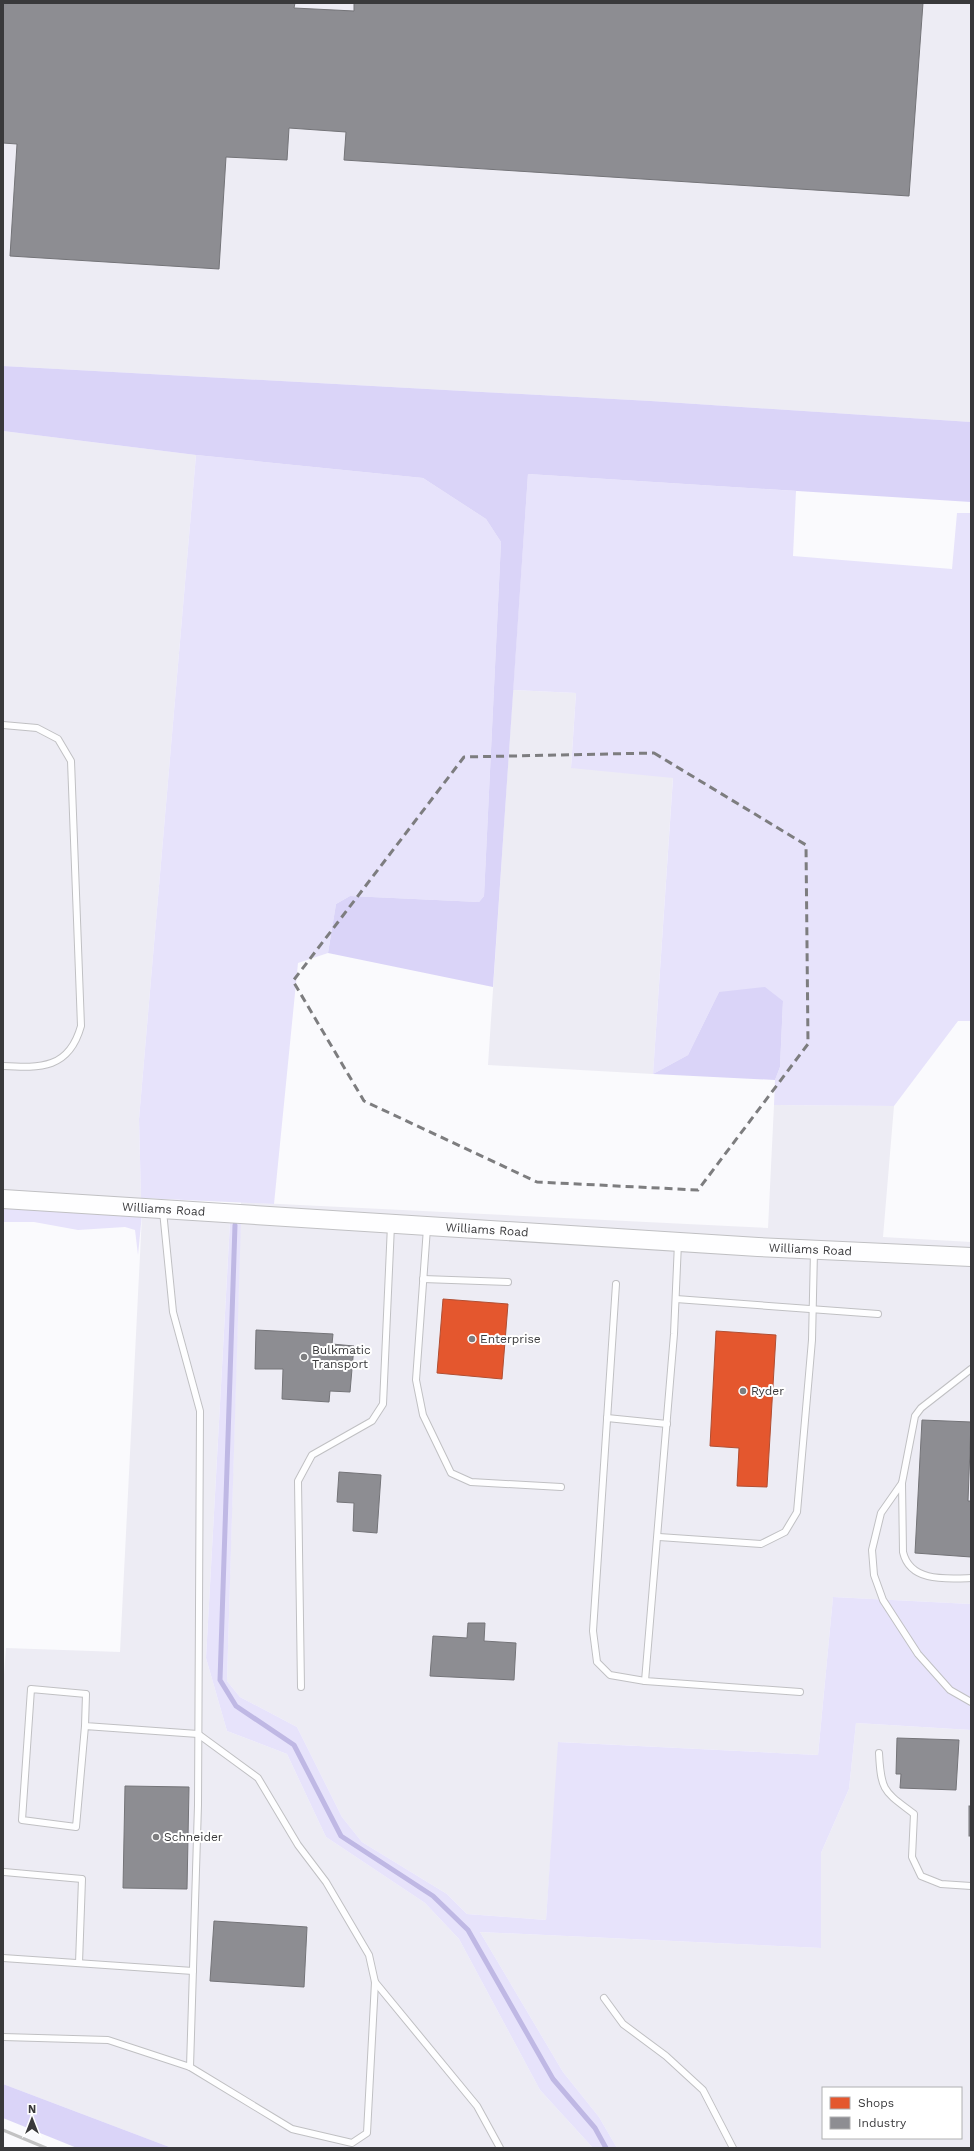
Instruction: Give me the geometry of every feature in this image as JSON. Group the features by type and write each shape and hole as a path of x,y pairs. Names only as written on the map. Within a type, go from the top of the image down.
{"main road":[{"name":"Williams Road","path":"3,1198 678,1242 971,1257"}],"lane":[{"path":"3,725 38,728 58,739 71,761 81,1026 76,1043 60,1061 30,1068 3,1066"},
{"path":"162,1209 173,1312 200,1411 198,1734 190,2067"},
{"path":"301,1687 298,1481 312,1455 372,1421 383,1404 391,1224"},
{"path":"427,1226 416,1380 423,1415 451,1473 471,1482 561,1487"},
{"path":"645,1681 668,1424 678,1242"},
{"path":"659,1537 761,1544 784,1532 797,1512 812,1340 814,1249"},
{"path":"423,1279 508,1282"},
{"path":"616,1284 593,1631 597,1662 610,1675 645,1681 800,1692"},
{"path":"676,1298 878,1314"},
{"path":"971,1369 921,1408 915,1416 902,1483 903,1552 905,1563 912,1570 923,1576 971,1578"},
{"path":"607,1418 668,1424"},
{"path":"902,1483 881,1513 872,1550 874,1575 883,1600 918,1654 950,1690 971,1702"},
{"path":"31,1689 86,1694 85,1726 76,1827 22,1820 31,1689"},
{"path":"85,1726 198,1734 258,1778 298,1845 326,1882 369,1955 375,1982 367,2133 352,2143"},
{"path":"879,1753 880,1779 888,1794 914,1814 912,1857 921,1876 940,1884 971,1886"},
{"path":"4,1872 82,1878 79,1963"},
{"path":"3,1958 193,1971"},
{"path":"375,1982 477,2106 500,2148"},
{"path":"604,1998 623,2024 666,2056 703,2090 733,2148"},
{"path":"3,2037 108,2040 190,2067 292,2129 352,2143 359,2148"}],"highlighted area":[{"path":"654,753 806,845 808,1044 698,1190 537,1182 364,1101 293,981 464,757"}],"shaded area":[{"path":"3,3 971,3 971,422 651,401 3,366"},
{"path":"3,366 651,401 971,422 971,502 528,474 493,987 328,953 336,904 350,896 479,902 484,896 501,542 486,519 423,478 196,455 3,431"},
{"path":"3,431 196,455 139,1119 142,1214 230,1221 206,1658 227,1731 287,1754 326,1837 425,1903 459,1939 540,2090 593,2148 172,2148 3,2084 3,1688 6,1648 120,1652 142,1215 3,1206"},
{"path":"196,455 423,478 486,519 501,542 484,896 479,902 350,896 336,904 328,953 298,963 274,1204 141,1198 139,1119"},
{"path":"528,474 796,491 793,556 952,569 957,513 971,513 971,1021 958,1021 894,1106 774,1105 775,1080 780,1067 783,1001 719,992 688,1055 653,1074 673,778 571,768 576,693 513,690"},
{"path":"513,690 576,693 571,767 673,777 653,1074 488,1065"},
{"path":"765,987 783,1001 780,1067 775,1080 653,1074 688,1055 719,992"},
{"path":"774,1105 894,1106 883,1237 971,1242 971,1604 833,1597 818,1755 559,1742 546,1920 467,1914 447,1894 362,1842 342,1817 297,1727 240,1697 227,1681 241,1202 768,1228"},
{"path":"3,1206 142,1214 138,1255 135,1230 125,1227 78,1230 34,1222 3,1222"},
{"path":"241,1221 227,1681 240,1697 297,1727 342,1817 362,1842 447,1894 467,1914 546,1920 558,1742 818,1755 833,1597 971,1604 971,1730 856,1723 849,1789 821,1853 821,1948 480,1932 563,2072 599,2117 617,2148 593,2148 540,2090 459,1939 425,1903 326,1837 287,1754 227,1731 206,1658 230,1222"},
{"path":"856,1723 971,1730 971,2148 617,2148 599,2117 563,2072 480,1932 821,1948 821,1853 849,1789"},
{"path":"3,2084 172,2148 77,2148 3,2118"}],"building: Shops":[{"name":"Enterprise","path":"443,1299 508,1304 502,1379 437,1373"},
{"name":"Ryder","path":"716,1331 776,1335 767,1487 737,1486 739,1448 710,1446"}],"building: Industry":[{"path":"3,3 295,3 294,8 354,11 354,3 923,3 909,196 344,160 346,132 289,128 287,160 226,157 219,269 10,256 17,144 3,143"},
{"name":"Bulkmatic Transport","path":"256,1330 333,1334 332,1344 354,1346 350,1392 330,1391 329,1402 282,1399 283,1369 255,1369"},
{"path":"922,1420 971,1422 968,1501 971,1501 971,1557 915,1553"},
{"path":"339,1472 381,1475 377,1533 353,1531 354,1503 337,1502"},
{"path":"468,1623 485,1623 484,1641 516,1643 514,1680 430,1676 433,1636 467,1638"},
{"path":"897,1738 959,1740 956,1790 900,1788 901,1774 896,1774"},
{"name":"Schneider","path":"125,1786 189,1787 187,1889 123,1888"},
{"path":"969,1806 971,1806 971,1836 969,1836"},
{"path":"214,1921 307,1927 304,1987 210,1981"}],"waterway":[{"path":"235,1225 220,1680 236,1706 294,1745 341,1836 433,1896 468,1930 553,2079 595,2128 606,2148"}],"railway":[{"path":"3,2130 46,2148"}],"place":[{"name":"Enterprise","path":"472,1339"},
{"name":"Bulkmatic Transport","path":"304,1357"},
{"name":"Ryder","path":"743,1391"},
{"name":"Schneider","path":"156,1837"}]}
